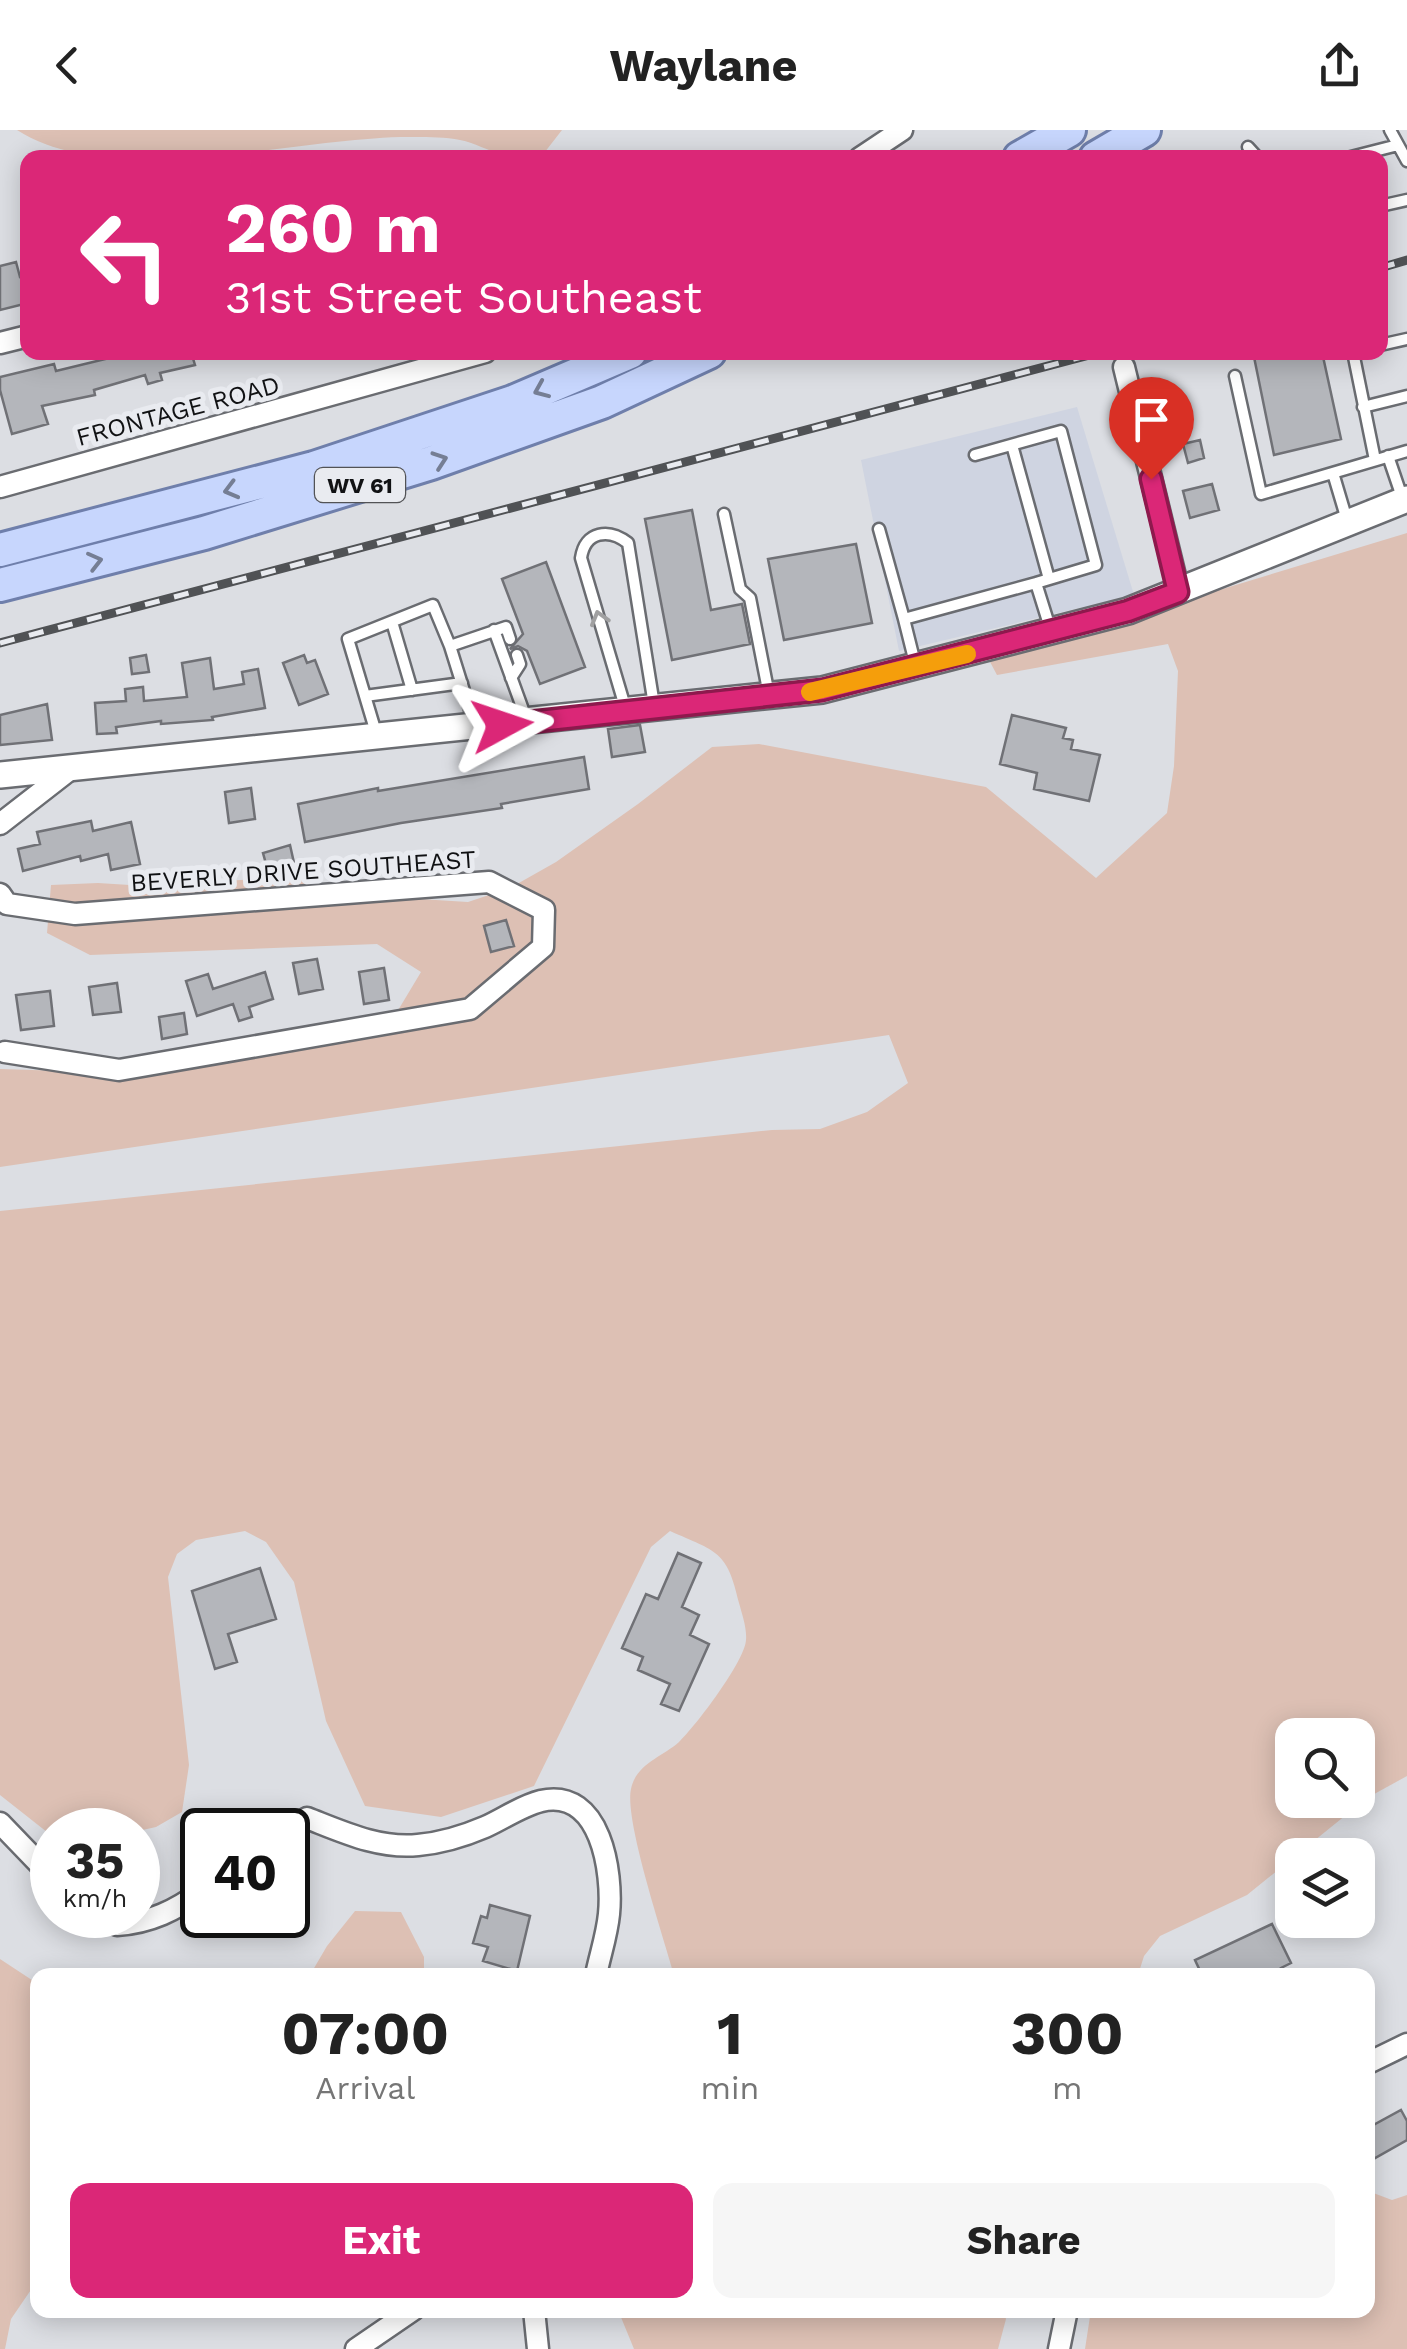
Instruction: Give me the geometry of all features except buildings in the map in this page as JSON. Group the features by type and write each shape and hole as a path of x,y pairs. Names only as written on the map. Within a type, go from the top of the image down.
{"main road":[{"path":"1025,149 1069,130"},
{"path":"1110,150 1144,130"},
{"name":"WV 61","path":"0,550 314,468 513,402 611,360"},
{"name":"WV 61","path":"0,585 204,533 431,463 602,402 692,360"}],"street":[{"path":"872,150 902,130"},
{"name":"FRONTAGE ROAD","path":"0,486 456,360"},
{"path":"1124,367 1178,592"},
{"path":"0,775 822,690 1128,611 1405,500"},
{"path":"0,824 72,768"},
{"name":"BEVERLY DRIVE SOUTHEAST","path":"0,894 7,904 75,914 489,882 544,910 543,948 470,1010 119,1070 5,1052"},
{"path":"310,1819 362,1839 396,1846 421,1845 457,1838 545,1800 563,1800 590,1818 604,1850 609,1916 598,1968"},
{"path":"0,1823 30,1854"},
{"path":"1375,2060 1407,2044"},
{"path":"356,2349 402,2318"},
{"path":"535,2318 538,2349"},
{"path":"1059,2349 1065,2318"}],"lane":[{"path":"1390,130 1407,161"},
{"path":"1378,150 1398,145"},
{"path":"1248,147 1251,150"},
{"path":"1354,360 1376,460"},
{"path":"1235,376 1261,494 1407,451"},
{"path":"1363,408 1407,396"},
{"path":"904,618 1096,565 1061,431 975,455"},
{"path":"1012,445 1049,579"},
{"path":"1388,456 1405,500"},
{"path":"1333,473 1349,524"},
{"path":"724,514 740,589 750,598 769,696"},
{"path":"879,529 916,666"},
{"path":"626,711 582,558 583,547 603,532 616,533 628,542 655,708"},
{"path":"1036,582 1051,632"},
{"path":"378,736 348,640 433,604 475,727"},
{"path":"392,622 412,690"},
{"path":"450,646 506,628 510,639"},
{"path":"494,630 528,723"},
{"path":"511,678 520,664 516,655"},
{"path":"365,696 462,683"}],"shaded area":[{"path":"17,130 562,130 546,150 491,150 438,137 369,139 266,150 58,148"},
{"path":"1077,407 1134,595 899,651 861,460"},
{"path":"1407,533 1407,1776 1375,1794 1375,1718 1275,1718 1275,1818 1342,1818 1318,1838 1275,1838 1275,1872 1247,1895 1160,1936 1144,1956 1140,1968 672,1968 633,1826 631,1789 638,1773 679,1742 696,1723 729,1678 743,1650 746,1631 735,1586 718,1555 670,1531 651,1547 534,1786 441,1817 365,1806 326,1721 294,1582 266,1542 245,1531 196,1540 177,1554 168,1577 189,1765 180,1813 160,1825 160,1808 30,1808 30,1819 0,1795 0,1211 772,1130 820,1129 867,1112 908,1083 889,1035 0,1167 0,1069 64,1071 397,1012 421,972 377,944 90,955 47,933 51,885 146,886 285,877 420,899 468,902 510,888 556,862 712,747 759,744 986,787 1096,878 1167,813 1174,766 1178,671 1168,644 997,675 989,660"},
{"path":"355,1911 401,1912 424,1957 424,1968 314,1968"},
{"path":"0,1959 30,1979 30,2291 11,2319 5,2349 0,2349"},
{"path":"1375,2194 1392,2200 1407,2195 1407,2349 1085,2349 1090,2318 1375,2318"},
{"path":"621,2318 1006,2319 998,2349 634,2349"}],"railway":[{"path":"1388,266 1407,260"},
{"path":"0,643 1071,360"}],"slow traffic":[{"path":"810,692 967,654"}],"route":[{"path":"502,725 822,690 1128,611 1178,592 1151,479"}]}
